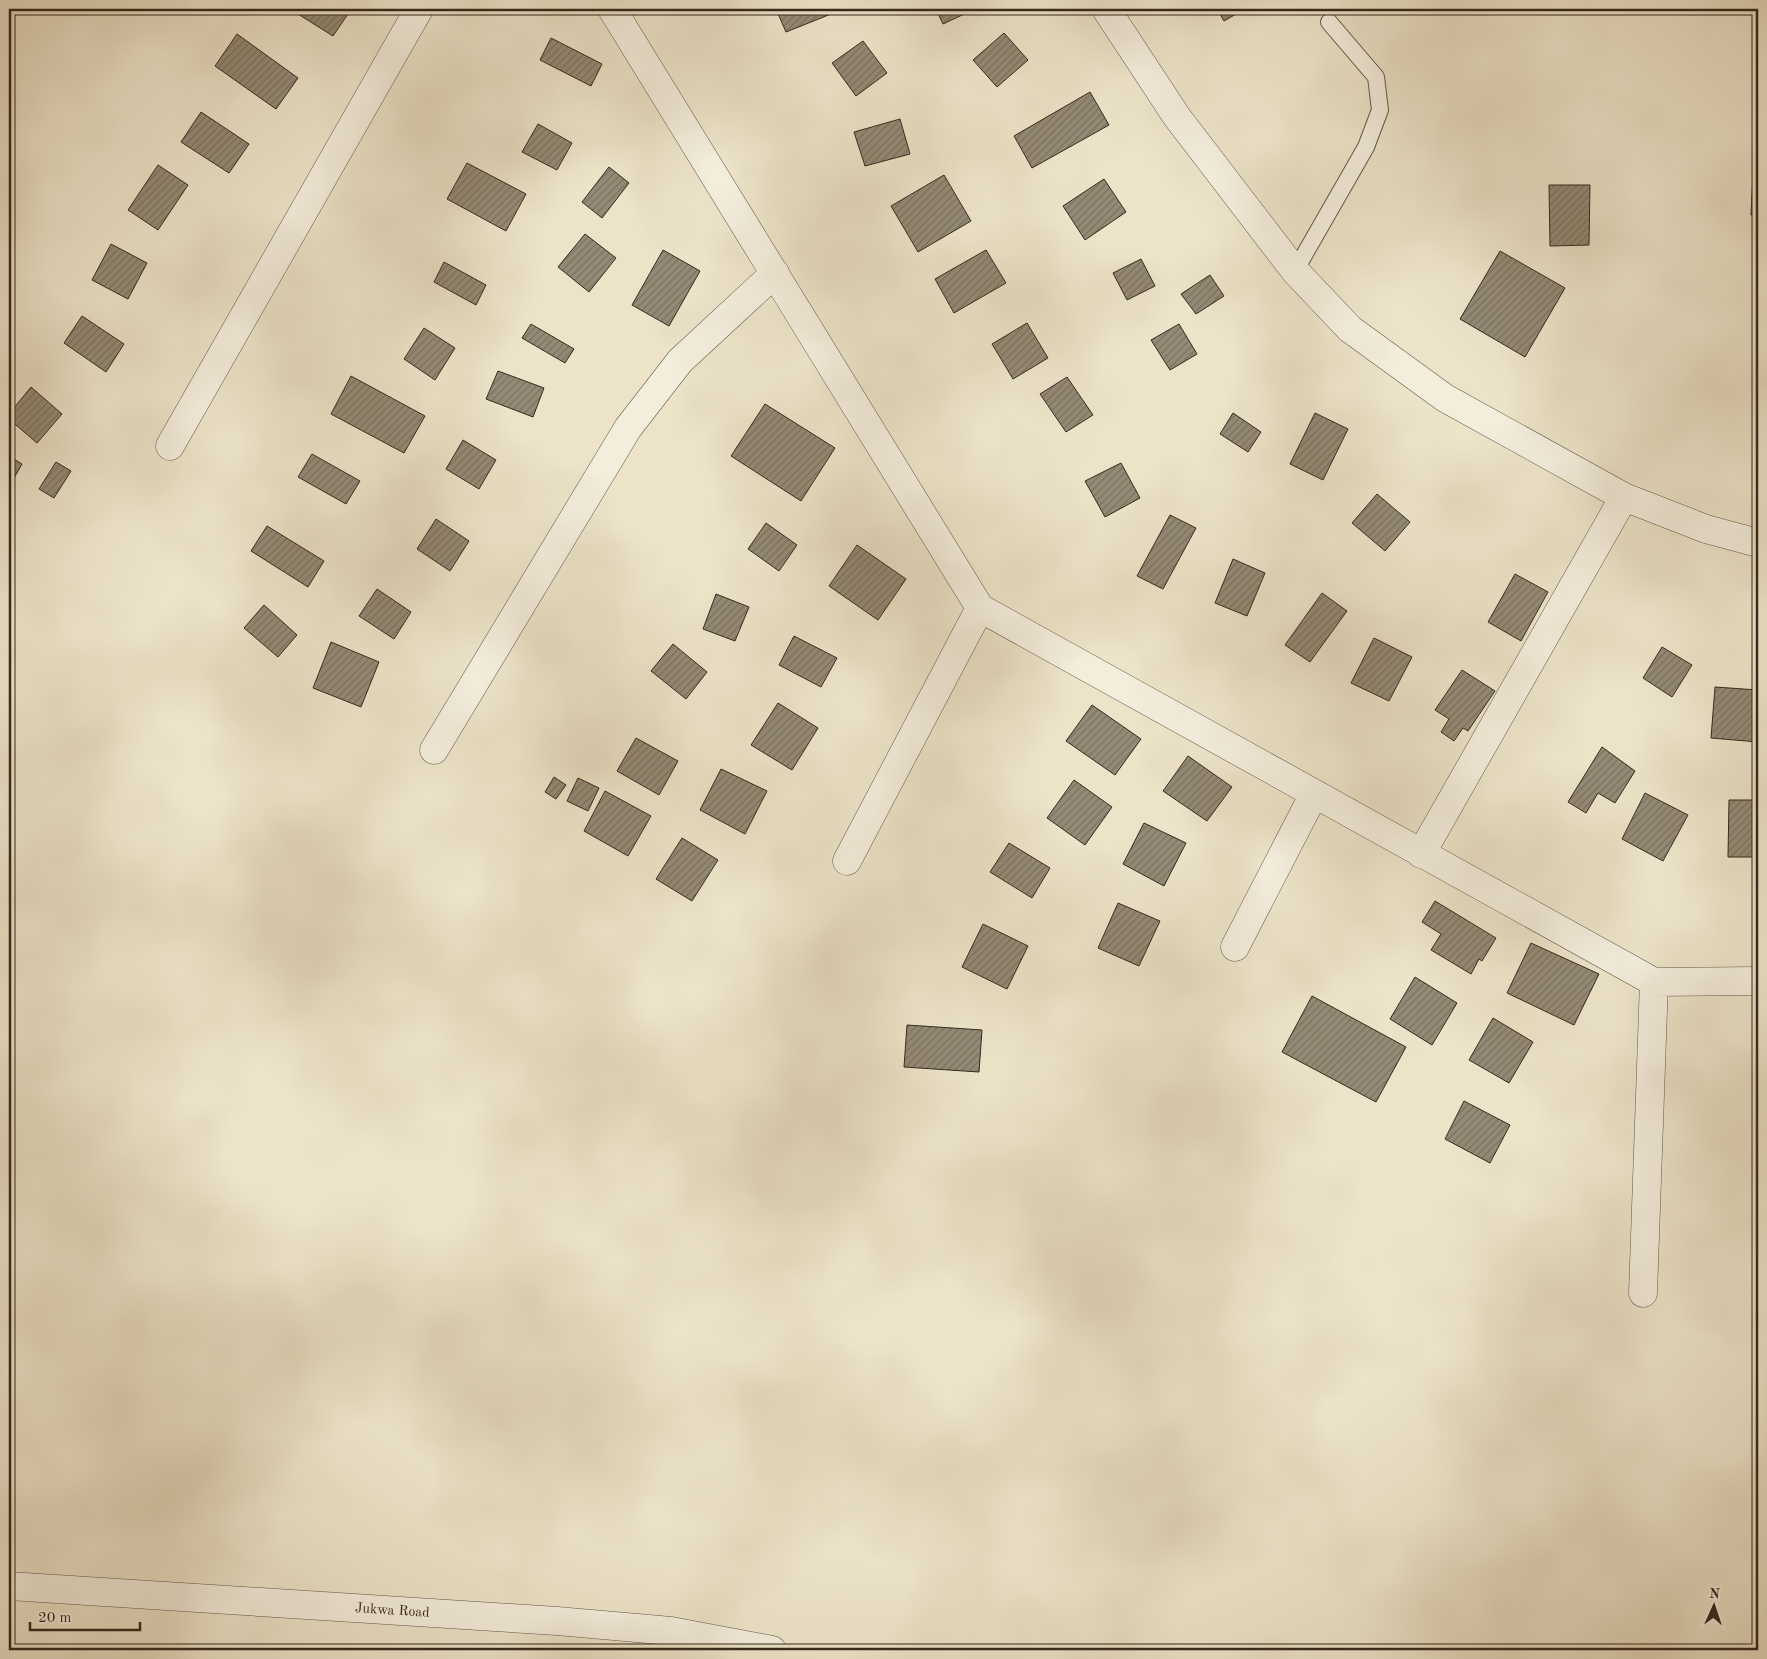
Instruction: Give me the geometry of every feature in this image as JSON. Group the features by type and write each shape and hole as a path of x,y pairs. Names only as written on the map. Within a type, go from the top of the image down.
{"street":[{"path":"170,446 419,9"},
{"path":"612,9 980,608 1654,982 1758,981"},
{"path":"1106,9 1177,117 1295,271 1350,329 1445,398 1624,497 1706,529 1758,543"},
{"path":"434,750 628,428 680,361 775,274"},
{"path":"1421,854 1624,497"},
{"path":"847,861 980,608"},
{"path":"1236,947 1314,794"},
{"path":"1644,1294 1654,982"},
{"name":"Jukwa Road","path":"9,1586 567,1621 671,1631 772,1650"}],"lane":[{"path":"1295,271 1366,147 1380,110 1376,77 1329,22"}],"building":[{"path":"290,9 340,9 348,14 333,36"},
{"path":"776,9 840,9 841,10 786,32"},
{"path":"936,9 975,9 943,24"},
{"path":"1217,9 1245,9 1224,21"},
{"path":"1004,33 1028,60 997,87 973,60"},
{"path":"237,34 298,78 276,109 215,66"},
{"path":"551,38 602,64 591,86 540,60"},
{"path":"863,41 887,73 856,96 832,63"},
{"path":"1090,92 1109,125 1032,168 1014,136"},
{"path":"201,112 249,144 229,173 181,142"},
{"path":"900,119 910,154 865,166 854,132"},
{"path":"538,124 572,143 557,170 522,152"},
{"path":"1755,131 1758,131 1758,216 1751,215"},
{"path":"467,163 526,194 506,231 447,199"},
{"path":"158,165 188,185 158,230 128,210"},
{"path":"609,167 629,183 602,218 582,202"},
{"path":"944,175 971,221 918,252 891,206"},
{"path":"1104,179 1126,212 1085,240 1063,206"},
{"path":"1549,185 1590,185 1589,245 1550,246"},
{"path":"585,234 616,258 589,292 558,267"},
{"path":"111,244 147,263 128,299 92,280"},
{"path":"663,250 700,271 669,326 632,305"},
{"path":"986,250 1006,283 954,313 935,279"},
{"path":"1500,251 1565,288 1525,357 1460,319"},
{"path":"1141,259 1155,286 1127,300 1113,273"},
{"path":"444,262 486,285 476,305 434,282"},
{"path":"1210,275 1224,296 1196,314 1181,294"},
{"path":"82,316 124,344 106,372 64,343"},
{"path":"1027,323 1048,358 1013,379 992,344"},
{"path":"531,324 574,349 565,363 522,338"},
{"path":"1179,324 1197,354 1170,370 1151,340"},
{"path":"424,328 455,348 435,380 404,359"},
{"path":"498,371 544,388 533,417 486,399"},
{"path":"351,376 425,416 404,453 331,414"},
{"path":"1067,377 1093,415 1066,432 1040,394"},
{"path":"31,387 62,414 37,443 9,419 9,414"},
{"path":"765,404 835,448 801,501 731,456"},
{"path":"1233,413 1261,432 1248,452 1220,434"},
{"path":"1315,413 1348,429 1323,480 1290,464"},
{"path":"463,440 496,460 479,489 446,469"},
{"path":"312,454 360,481 346,504 298,477"},
{"path":"9,456 22,464 9,487"},
{"path":"56,462 71,471 54,498 39,489"},
{"path":"1121,463 1140,498 1105,517 1085,481"},
{"path":"1377,494 1410,522 1385,551 1352,523"},
{"path":"1170,515 1196,528 1163,589 1137,576"},
{"path":"436,519 469,541 450,571 417,549"},
{"path":"766,523 797,545 779,571 748,549"},
{"path":"267,526 324,561 308,587 251,551"},
{"path":"857,545 906,579 878,620 829,586"},
{"path":"1233,559 1265,573 1247,616 1215,603"},
{"path":"1515,574 1548,592 1521,641 1488,622"},
{"path":"377,589 411,612 394,639 359,616"},
{"path":"1322,593 1347,611 1310,662 1285,645"},
{"path":"716,594 749,607 735,641 703,629"},
{"path":"264,605 297,635 278,657 244,628"},
{"path":"794,636 837,658 821,687 779,665"},
{"path":"1374,638 1412,657 1389,701 1351,683"},
{"path":"331,642 379,662 361,707 313,688"},
{"path":"673,644 707,672 686,699 651,671"},
{"path":"1662,647 1692,665 1672,697 1643,678"},
{"path":"1462,670 1495,691 1468,731 1463,728 1454,741 1441,732 1449,719 1435,710"},
{"path":"1715,687 1758,690 1758,742 1711,738"},
{"path":"778,703 818,728 792,770 751,745"},
{"path":"1092,705 1141,739 1115,775 1066,741"},
{"path":"636,738 678,761 659,795 617,771"},
{"path":"1602,747 1635,771 1615,803 1598,793 1586,813 1568,802"},
{"path":"1188,756 1232,787 1207,821 1163,791"},
{"path":"721,769 767,791 745,834 700,810"},
{"path":"554,777 566,785 556,799 545,792"},
{"path":"578,778 599,788 588,811 567,801"},
{"path":"1074,780 1112,807 1085,845 1047,818"},
{"path":"605,791 651,816 628,856 584,831"},
{"path":"1645,793 1688,815 1663,861 1622,839"},
{"path":"1729,800 1758,800 1758,857 1728,857"},
{"path":"1144,823 1186,843 1164,886 1123,864"},
{"path":"682,838 718,860 692,901 656,879"},
{"path":"1009,843 1050,868 1032,898 990,872"},
{"path":"1435,901 1496,938 1482,961 1479,959 1471,974 1431,950 1441,934 1422,922"},
{"path":"1118,903 1160,921 1139,966 1098,948"},
{"path":"983,924 1028,946 1007,989 962,967"},
{"path":"1531,943 1599,974 1574,1025 1507,993"},
{"path":"1415,977 1457,1003 1432,1045 1390,1019"},
{"path":"1312,996 1406,1047 1376,1102 1282,1052"},
{"path":"1493,1018 1533,1042 1509,1083 1469,1060"},
{"path":"907,1025 982,1030 979,1072 904,1067"},
{"path":"1464,1101 1510,1125 1490,1163 1445,1139"}]}
